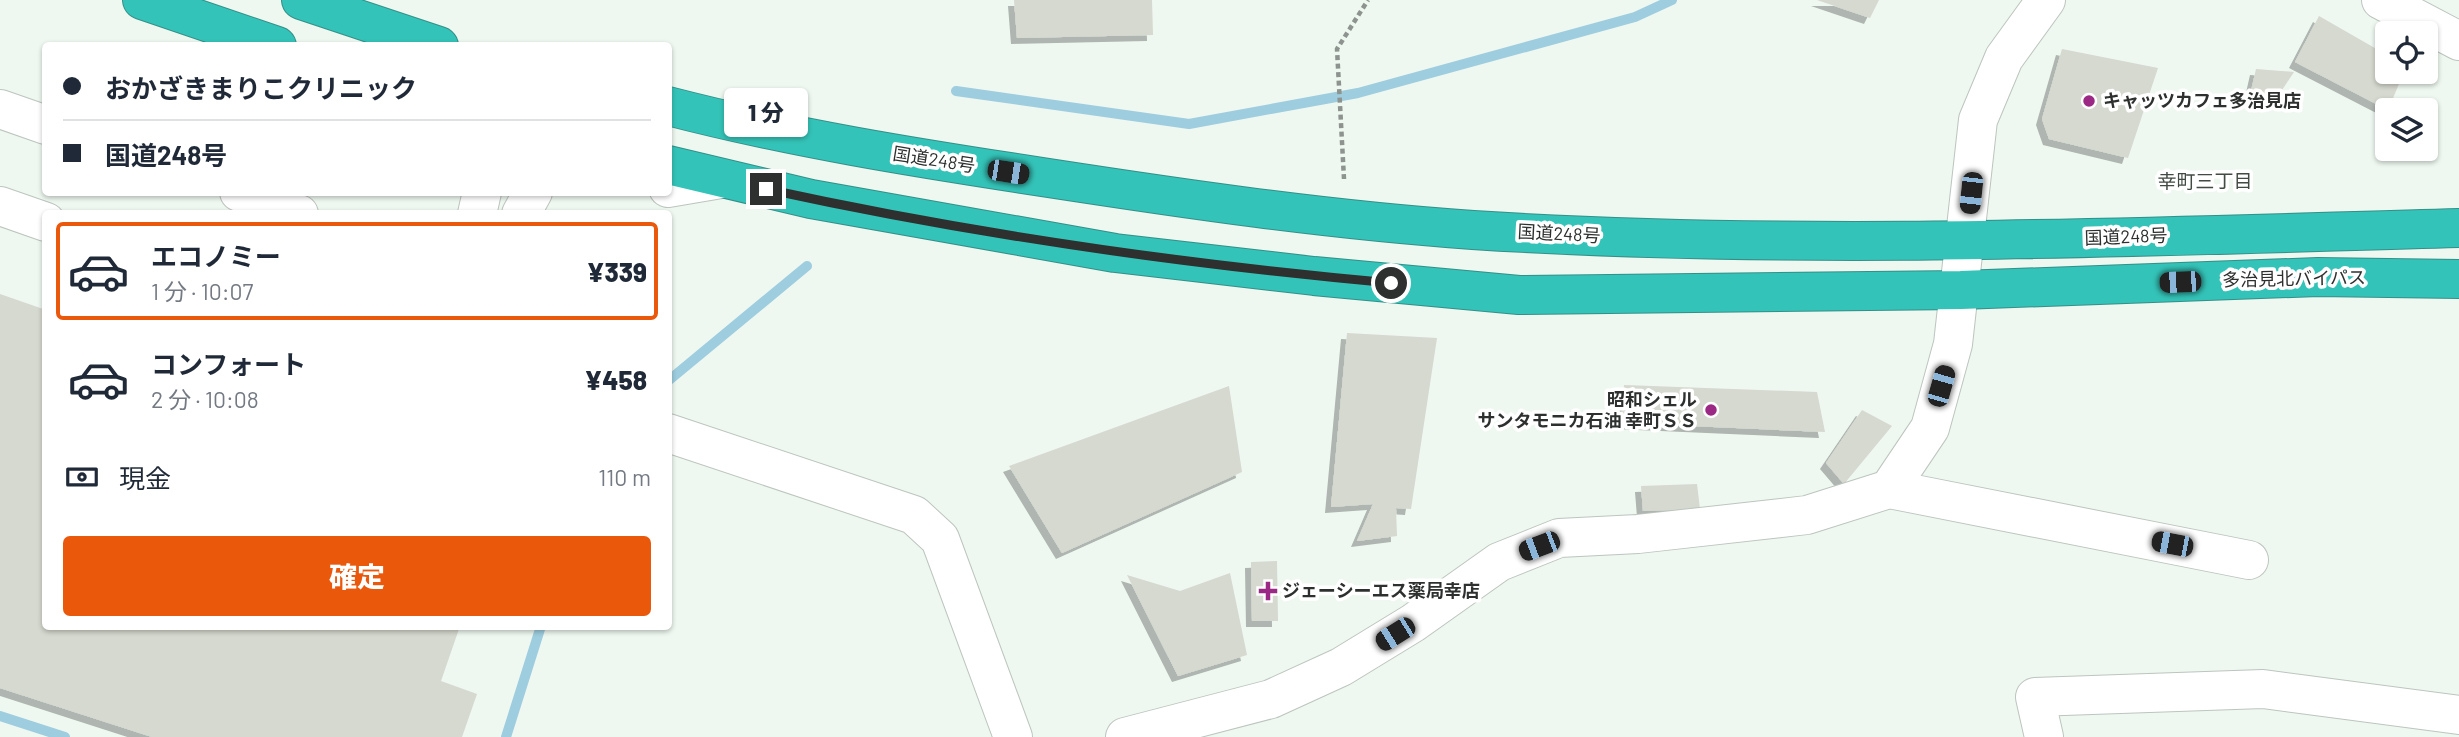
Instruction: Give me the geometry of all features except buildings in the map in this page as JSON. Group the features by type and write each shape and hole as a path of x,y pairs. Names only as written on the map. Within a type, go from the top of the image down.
{"highway":[{"path":"142,0 265,42"},
{"path":"301,0 427,42"},
{"name":"国道248号","path":"672,107 898,155 1256,210 1471,230 1696,240 1966,242 2459,228"},
{"path":"672,166 721,179 945,225 1115,253 1314,276 1519,295 1961,290"},
{"name":"多治見北バイパス","path":"1961,290 2318,277 2459,279"}],"street":[{"path":"1889,489 1930,428 1953,344 1978,120 2004,58 2046,0"},
{"path":"2381,0 2459,41"},
{"path":"0,108 42,124"},
{"path":"672,187 721,179"},
{"path":"250,196 288,210"},
{"path":"0,206 42,221"},
{"path":"672,434 914,515 940,540 1013,737"},
{"path":"1125,737 1272,699 1341,667 1413,623 1499,562 1559,538 1638,534 1807,515 1889,489 2249,559"},
{"path":"2043,737 2035,697 2263,689 2459,715"}],"path":[{"path":"1344,218 1344,138 1337,48 1368,0"}],"waterway":[{"path":"956,91 1189,124 1358,93 1635,17 1672,0"},
{"path":"672,378 807,266"},
{"path":"506,737 540,630"},
{"path":"0,716 65,737"}],"place":[{"name":"キャッツカフェ多治見店","path":"2089,101"},
{"name":"昭和シェル サンタモニカ石油 幸町ＳＳ","path":"1711,410"},
{"name":"ジェーシーエス薬局幸店","path":"1268,591"}],"district":[{"name":"幸町三丁目","path":"2205,181"}],"route":[{"path":"766,189 945,225 1115,253 1391,283"}]}
